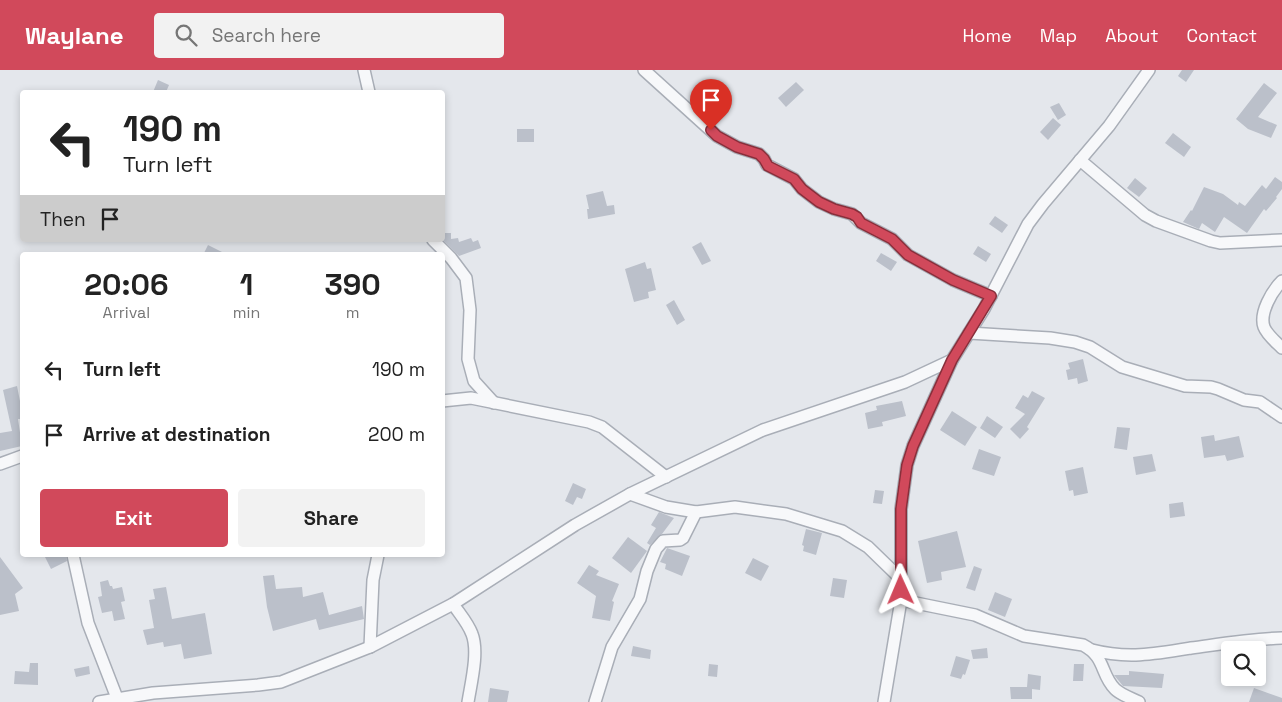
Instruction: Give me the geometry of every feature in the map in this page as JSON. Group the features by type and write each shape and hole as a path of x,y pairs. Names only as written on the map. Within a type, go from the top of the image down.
{"street":[{"path":"364,70 369,90"},
{"path":"644,70 717,136 737,147 759,154 768,166 794,179 802,189 819,202 852,214 861,223 892,239 908,255 953,280 991,296"},
{"path":"884,702 902,600 900,579 901,509 907,465 913,446 952,360 991,296 1028,224 1109,126 1149,70"},
{"path":"1080,160 1145,215 1156,221 1220,243 1282,240"},
{"path":"434,242 445,252"},
{"path":"445,252 466,278 470,310 468,359 474,381 494,403"},
{"path":"1282,281 1265,308 1263,323 1264,330 1282,348"},
{"path":"969,332 1050,338 1075,342 1090,347 1122,368 1185,386 1218,389 1244,400 1260,402 1282,417"},
{"path":"99,702 153,692 281,682 370,647 452,604 575,525 630,494 763,430 906,382 952,360"},
{"path":"445,401 471,398 576,419 602,427 666,477"},
{"path":"0,464 20,457"},
{"path":"630,494 666,508 696,512 723,508 746,508 786,514 842,531 868,547 900,579"},
{"path":"596,702 612,647 640,598 647,571 656,549 663,542 683,538 696,512"},
{"path":"73,557 88,623 117,698"},
{"path":"370,647 373,580 378,557"},
{"path":"902,600 975,616 1014,633 1074,643 1109,654 1135,656 1251,639 1282,638"},
{"path":"452,604 466,623 474,641 475,650 468,702"},
{"path":"1092,650 1099,658 1115,689 1139,702"}],"building":[{"path":"1182,70 1194,70 1186,82 1178,76"},
{"path":"158,80 169,85 167,90 154,90"},
{"path":"796,82 804,90 786,107 778,98"},
{"path":"1264,83 1277,93 1258,117 1277,125 1271,138 1248,129 1236,119"},
{"path":"1059,103 1066,115 1058,120 1050,107"},
{"path":"1053,118 1061,125 1048,140 1040,132"},
{"path":"517,129 534,129 534,142 517,142"},
{"path":"1173,133 1191,147 1184,157 1165,143"},
{"path":"1275,177 1282,182 1282,189 1277,198 1266,211 1264,209 1247,233 1224,217 1215,232 1202,223 1199,229 1183,222 1192,211 1204,187 1223,194 1238,205 1239,202 1245,206 1262,185 1266,189"},
{"path":"1135,178 1147,188 1139,197 1127,188"},
{"path":"603,191 607,206 614,205 615,214 588,219 587,209 589,209 586,195"},
{"path":"995,216 1008,225 1002,233 989,224"},
{"path":"445,233 451,233 451,239 458,238 459,242 471,238 473,242 478,240 481,248 459,256 445,242"},
{"path":"701,242 711,261 702,265 692,247"},
{"path":"208,245 222,252 204,252"},
{"path":"978,246 991,254 986,262 973,254"},
{"path":"881,253 897,262 891,271 876,261"},
{"path":"645,262 647,269 651,268 656,290 648,292 649,298 634,302 625,269"},
{"path":"674,300 685,320 677,325 666,305"},
{"path":"1083,359 1088,381 1078,384 1077,378 1068,380 1066,370 1070,369 1068,363"},
{"path":"17,386 20,401 20,419 18,419 20,446 0,451 0,433 12,431 3,390"},
{"path":"1032,391 1045,398 1027,427 1029,429 1020,439 1010,429 1025,414 1015,408 1023,395 1028,398"},
{"path":"902,401 906,416 882,422 883,426 868,429 865,413 877,410 876,406"},
{"path":"952,411 977,427 965,446 940,430"},
{"path":"987,416 1003,427 995,438 980,428"},
{"path":"1117,427 1130,428 1127,450 1114,448"},
{"path":"1214,435 1215,441 1239,436 1244,457 1227,461 1225,455 1204,458 1201,437"},
{"path":"979,449 1001,457 994,476 972,469"},
{"path":"1152,454 1156,471 1136,475 1133,457"},
{"path":"1083,467 1088,493 1074,496 1073,490 1069,491 1065,471"},
{"path":"573,483 586,489 582,499 577,497 573,505 565,501"},
{"path":"875,490 884,491 882,504 873,503"},
{"path":"1183,502 1185,516 1170,518 1169,504"},
{"path":"659,512 674,518 662,534 650,545 647,543 656,528 651,525"},
{"path":"806,529 822,533 816,555 803,551 804,546 802,545"},
{"path":"957,531 966,567 941,572 942,580 927,583 918,541"},
{"path":"628,537 647,551 631,573 612,558"},
{"path":"667,548 690,556 682,576 665,569 666,564 660,562"},
{"path":"0,557 23,588 15,594 19,611 0,615"},
{"path":"45,557 66,557 67,561 51,569"},
{"path":"753,558 769,566 761,581 745,573"},
{"path":"589,565 599,571 596,575 619,584 612,601 614,602 610,621 592,618 596,596 577,583"},
{"path":"974,566 982,569 975,591 966,588"},
{"path":"274,575 276,589 302,587 303,597 323,592 329,615 362,606 364,619 319,630 316,619 273,631 267,607 263,576"},
{"path":"833,578 847,580 844,598 830,596"},
{"path":"108,580 113,589 122,587 125,601 121,602 125,619 114,621 112,611 102,613 98,597 102,596 100,582"},
{"path":"166,587 172,619 205,613 212,654 184,659 181,644 164,647 163,642 147,645 143,630 154,628 149,600 155,599 153,589"},
{"path":"995,592 1012,599 1005,617 988,610"},
{"path":"633,646 651,650 650,659 631,656"},
{"path":"987,648 988,658 973,659 971,650"},
{"path":"956,656 970,660 965,675 963,674 961,679 950,676"},
{"path":"30,663 38,663 38,685 14,684 15,671 29,672"},
{"path":"709,664 718,665 717,677 708,676"},
{"path":"1074,664 1084,664 1083,681 1073,681"},
{"path":"89,666 90,674 76,677 74,669"},
{"path":"1129,671 1164,674 1162,688 1123,686 1114,675 1129,675"},
{"path":"1028,674 1041,676 1040,690 1032,689 1032,699 1011,699 1010,687 1027,687"},
{"path":"490,688 509,691 507,702 488,702"},
{"path":"1254,688 1282,698 1282,702 1249,702"}],"route":[{"path":"711,130 717,136 737,147 759,154 768,166 794,179 802,189 819,202 834,209 849,212 857,217 861,223 892,239 908,255 953,280 991,296 952,360 913,446 907,465 901,509 901,590"}]}
